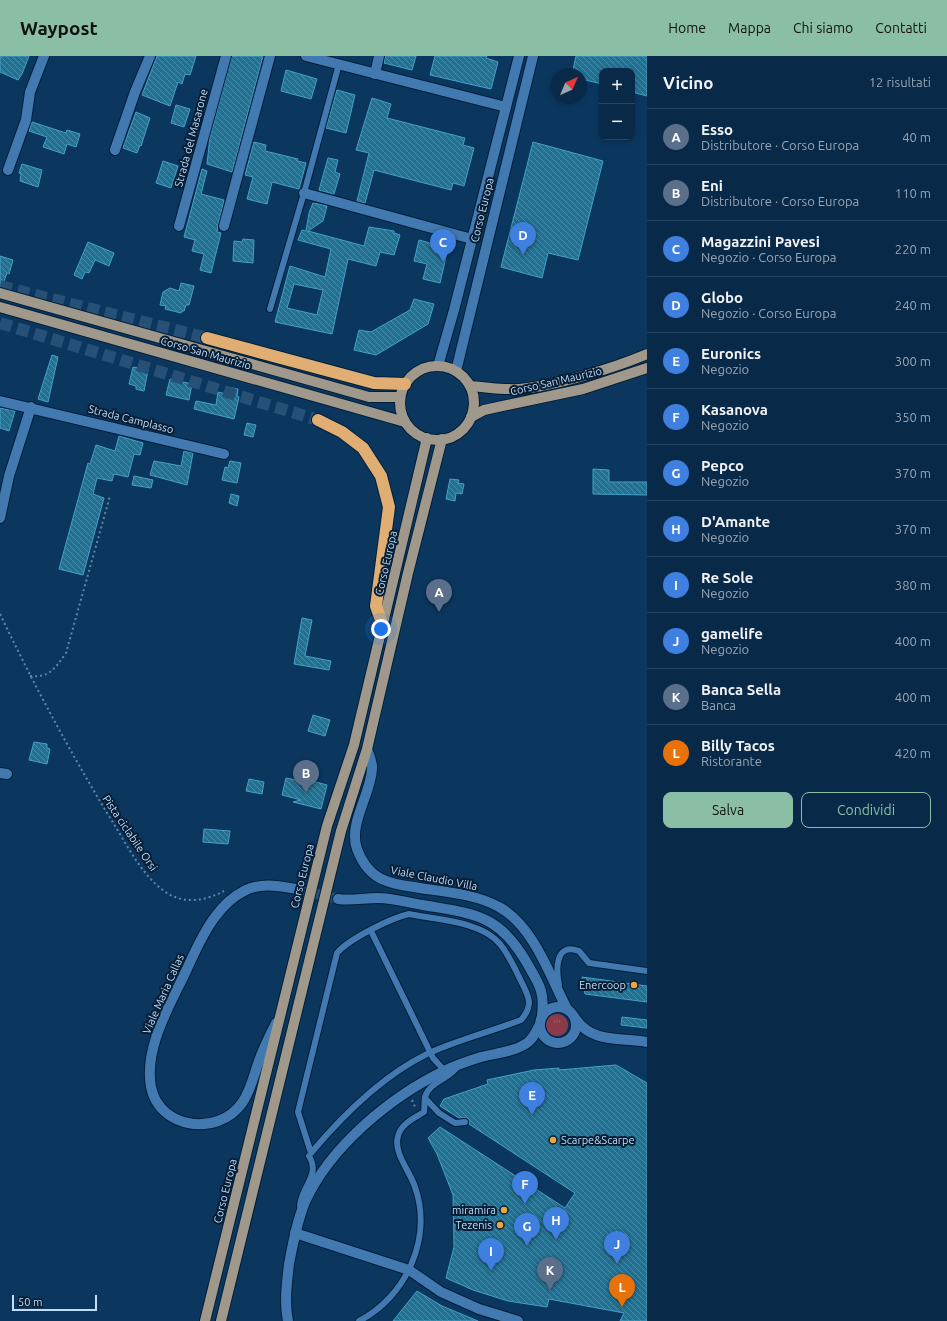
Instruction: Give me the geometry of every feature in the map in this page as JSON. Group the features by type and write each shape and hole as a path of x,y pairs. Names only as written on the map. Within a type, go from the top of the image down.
{"highway":[{"path":"207,338 374,383 405,384"},
{"path":"318,420 342,432 363,448 381,476 389,507 376,606 384,626"}],"main road":[{"name":"Corso San Maurizio","path":"0,293 370,397 400,397"},
{"name":"Corso San Maurizio","path":"0,307 405,422"},
{"name":"Corso San Maurizio","path":"470,386 519,389 573,378 647,354"},
{"path":"438,366 456,371 470,386 473,396 474,406 471,417 464,428 454,435 442,439 427,438 415,432 405,422 401,410 400,397 405,384 419,370 438,366"},
{"name":"Corso San Maurizio","path":"471,417 484,410 583,389 647,368"},
{"name":"Corso Europa","path":"205,1321 327,826 354,745 384,626 427,438"},
{"path":"221,1321 341,831 368,749 408,573 442,439"}],"street":[{"path":"8,170 26,120 30,92 44,56"},
{"path":"115,150 150,56"},
{"name":"Strada del Masarone","path":"179,226 226,56"},
{"path":"224,226 270,56"},
{"path":"306,56 506,107"},
{"path":"375,74 379,56"},
{"name":"Corso Europa","path":"438,366 519,56"},
{"name":"Corso Europa","path":"456,371 534,56"},
{"path":"304,193 472,239"},
{"name":"Strada Camplasso","path":"0,400 224,454"},
{"path":"0,518 9,476 31,407"},
{"name":"Viale Claudio Villa","path":"368,749 372,769 356,831 357,847 363,862 383,880 396,884 478,899 499,907 514,919 527,933 556,983 567,1009"},
{"name":"Viale Maria Callas","path":"281,1014 262,1052 245,1097 233,1112 215,1123 204,1126 194,1125 180,1121 168,1114 158,1103 151,1088 150,1069 153,1047 165,1017 205,931 228,901 245,890 260,885 276,885 297,889"},
{"path":"288,1321 286,1297 288,1272 295,1233 315,1183 342,1148 378,1112 407,1092 444,1070 460,1064 516,1049 528,1042 533,1037 539,1026 542,1014 544,996 524,958 502,929 490,921 468,913 379,898 338,899"},
{"path":"542,1014 546,1010 556,1006 567,1009 581,1027 592,1035 647,1042"},
{"path":"539,1026 544,1037 555,1043 562,1043 568,1040 575,1030 574,1018"},
{"path":"295,1233 409,1270 441,1292 479,1309 518,1321"}],"lane":[{"path":"270,309 304,193 339,64"},
{"path":"409,914 476,927 499,943 506,953 529,998 530,1004 526,1015 521,1020 464,1039 431,1053 400,1071 374,1090 347,1113 311,1153 298,1112 338,953 344,945 371,931 398,916 409,914"},
{"path":"371,931 431,1053 444,1070"},
{"path":"561,996 556,972 557,964 563,953 567,950 579,951 589,963 647,971"},
{"path":"359,1321 371,1315 384,1303 402,1282 409,1270 418,1244 421,1212 419,1197 415,1185 402,1160 397,1137 401,1127 424,1112 425,1098 428,1090 433,1085 454,1073 460,1064"},
{"path":"425,1098 439,1113 455,1123 465,1122"},
{"path":"302,1214 299,1205 301,1197 314,1172 313,1163 309,1156"}],"path":[{"path":"30,676 41,677 54,670 66,653 110,496"},
{"name":"Pista ciclabile Orsi","path":"0,614 30,676 81,771 143,870 155,884 165,892 186,900 203,899 227,889"}],"green space":[{"path":"557,1014 565,1017 568,1025 565,1033 557,1036 549,1033 546,1025 549,1017"}],"building":[{"path":"0,56 29,56 18,80 0,72"},
{"path":"157,56 196,56 190,75 185,74 182,84 178,82 170,106 142,95"},
{"path":"232,56 263,56 232,172 207,164 210,137"},
{"path":"385,56 416,56 412,70 384,63"},
{"path":"435,56 487,56 486,58 498,62 491,89 430,75"},
{"path":"576,56 647,56 647,96 635,93 635,68 599,68 599,83 587,80 587,68 573,68"},
{"path":"286,70 317,79 311,99 281,91"},
{"path":"337,90 355,95 346,133 326,128"},
{"path":"372,98 391,104 387,118 465,138 463,145 474,148 464,186 453,183 451,190 374,170 365,203 357,201 369,153 356,150"},
{"path":"176,105 190,109 184,127 171,123"},
{"path":"136,112 150,118 141,146 140,145 137,153 123,148"},
{"path":"32,122 66,133 67,130 80,134 76,147 67,144 64,154 43,147 47,137 29,131"},
{"path":"254,142 266,145 265,151 298,159 297,161 306,163 299,189 272,182 267,204 247,199 253,177 245,175"},
{"path":"533,142 603,161 578,260 548,253 542,278 501,267"},
{"path":"328,158 338,160 335,172 340,174 334,194 319,190"},
{"path":"163,161 178,166 171,188 156,183"},
{"path":"22,164 42,170 38,187 20,181 21,174 19,173"},
{"path":"202,169 207,171 201,194 224,200 217,232 221,233 211,273 200,270 204,254 192,251 195,240 184,237"},
{"path":"313,203 327,206 323,221 308,231 364,246 369,227 394,231 394,233 400,235 394,255 380,252 376,266 348,259 332,334 275,322 290,266 325,277 331,249 298,240 302,230 306,231 309,213","holes":["294,284 323,290 317,315 287,308"]},
{"path":"243,239 254,240 253,263 233,261 234,241 242,242"},
{"path":"419,240 448,248 440,283 423,279 427,264 414,261"},
{"path":"88,242 114,253 109,266 95,260 89,273 85,272 82,279 74,275"},
{"path":"0,256 13,260 9,274 7,273 2,287 0,287"},
{"path":"181,283 194,286 189,305 186,305 184,311 181,313 165,309 166,306 160,305 163,292 170,288 179,291"},
{"path":"414,299 434,304 428,324 376,355 354,350 359,330 371,332 410,310"},
{"path":"52,355 58,357 48,402 38,399"},
{"path":"133,367 148,370 144,391 136,389 136,386 129,384"},
{"path":"170,379 192,384 189,400 166,395"},
{"path":"227,387 238,389 237,396 239,397 234,419 194,409 196,401 216,405 218,392 226,394"},
{"path":"0,408 15,411 9,431 0,428"},
{"path":"247,423 256,425 253,437 244,435"},
{"path":"119,436 143,443 140,455 134,454 128,477 114,474 112,481 97,478 93,494 104,498 83,575 59,569 88,463 90,464 96,445 115,451"},
{"path":"184,451 193,453 187,485 150,475 154,461 181,466"},
{"path":"230,461 241,463 237,483 222,480 225,467 228,468"},
{"path":"593,469 609,470 609,482 647,482 647,495 593,494"},
{"path":"134,476 153,480 151,488 132,485"},
{"path":"450,479 459,480 458,483 464,484 462,494 456,493 455,501 446,499"},
{"path":"231,494 239,496 237,506 229,503"},
{"path":"302,618 312,620 305,656 331,661 329,670 294,664"},
{"path":"313,715 330,720 325,736 308,731"},
{"path":"34,742 47,744 47,748 50,749 47,764 29,760"},
{"path":"297,777 327,785 321,809 293,802 301,800 282,795 286,778 296,780"},
{"path":"249,779 264,782 262,794 246,791"},
{"path":"204,829 230,831 228,844 203,842"},
{"path":"582,977 647,986 647,1002 585,994"},
{"name":"Enercoop","path":"622,1017 647,1020 647,1028 621,1025"},
{"path":"616,1065 647,1083 647,1321 620,1321 624,1313 549,1299 547,1307 508,1301 473,1290 446,1278 454,1247 453,1195 437,1154 428,1138 440,1127 565,1208 575,1193 469,1124 467,1118 459,1118 440,1106 444,1099 488,1084 487,1080 534,1070 559,1068 559,1070"},
{"path":"417,1291 442,1306 478,1321 393,1321"}],"tunnel":[{"path":"0,286 207,338"},
{"path":"0,323 318,420"},
{"path":"297,889 338,899"}],"place":[{"name":"Globo","path":"523,255"},
{"name":"Magazzini Pavesi","path":"443,262"},
{"name":"Esso","path":"439,612"},
{"name":"Eni","path":"306,793"},
{"name":"Enercoop","path":"634,985"},
{"name":"Euronics","path":"532,1115"},
{"name":"Scarpe&Scarpe","path":"553,1140"},
{"name":"Kasanova","path":"525,1204"},
{"name":"miramira","path":"504,1210"},
{"name":"Tezenis","path":"500,1225"},
{"name":"D'Amante","path":"556,1240"},
{"name":"Pepco","path":"527,1246"},
{"name":"gamelife","path":"617,1264"},
{"name":"Re Sole","path":"491,1271"},
{"name":"Banca Sella","path":"550,1290"},
{"name":"Billy Tacos","path":"622,1307"}]}
